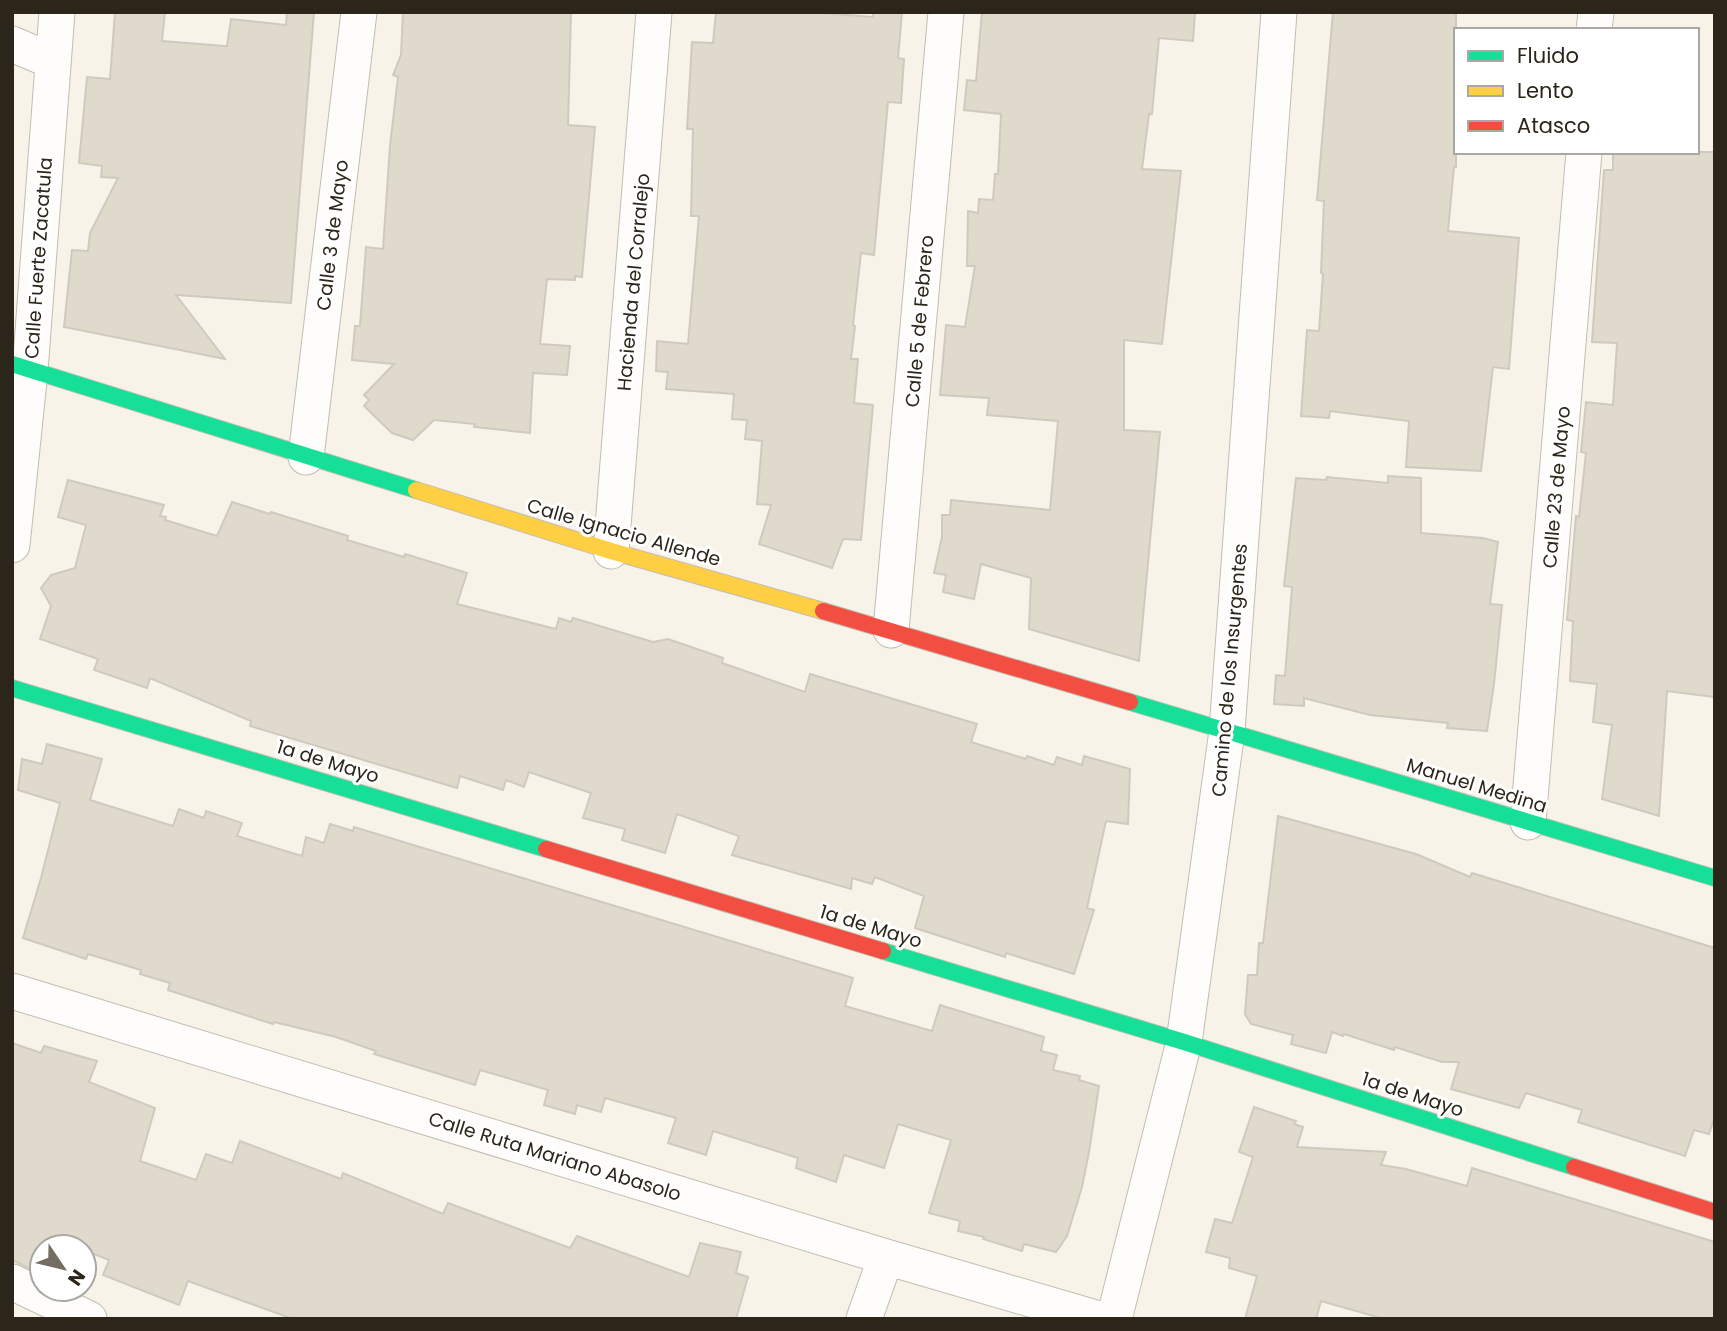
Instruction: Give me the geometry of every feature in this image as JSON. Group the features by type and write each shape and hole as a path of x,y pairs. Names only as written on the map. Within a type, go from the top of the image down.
{"street":[{"name":"Calle Fuerte Zacatula","path":"12,545 21,368 57,12"},
{"name":"Calle 3 de Mayo","path":"306,457 359,12"},
{"name":"Hacienda del Corralejo","path":"611,551 654,12"},
{"name":"Calle 5 de Febrero","path":"891,631 946,12"},
{"name":"Camino de los Insurgentes","path":"1114,1319 1184,1042 1227,731 1279,12"},
{"path":"12,44 52,61"},
{"name":"Calle 23 de Mayo","path":"1528,822 1584,154"},
{"name":"Calle Ignacio Allende","path":"21,368 611,551 1227,731"},
{"name":"1a de Mayo","path":"12,688 1184,1042 1715,1212"},
{"name":"Manuel Medina","path":"1227,731 1715,878"},
{"name":"Calle Ruta Mariano Abasolo","path":"12,991 886,1257 1099,1319"},
{"path":"864,1319 886,1257"},
{"path":"12,1282 89,1319"}],"building":[{"path":"115,12 165,12 162,41 227,46 231,19 286,25 287,12 314,12 291,303 176,295 225,359 64,327 72,250 88,251 90,233 118,178 101,177 102,166 79,163 87,77 110,79"},
{"path":"403,12 571,12 568,125 595,127 582,277 575,276 575,280 547,279 540,344 570,346 567,375 533,373 530,433 434,420 413,440 392,433 364,406 369,400 364,395 394,364 352,360 355,326 360,326 366,247 383,249 398,77 393,75 401,55"},
{"path":"716,12 809,12 873,17 873,12 902,12 898,58 904,59 901,103 888,102 874,255 861,253 853,325 851,359 858,359 854,403 873,405 861,540 843,539 832,568 759,544 771,505 757,504 762,441 745,439 747,420 732,419 734,394 666,389 668,372 656,371 657,341 688,344 699,216 691,216 693,129 687,129 692,42 713,43"},
{"path":"982,12 1195,12 1193,41 1159,38 1152,114 1149,114 1142,169 1181,171 1162,344 1124,340 1124,430 1160,432 1139,661 1029,629 1031,578 981,564 974,599 943,592 946,575 934,573 942,537 942,515 950,515 951,500 1050,510 1058,421 987,415 989,398 940,395 946,325 965,327 975,266 967,266 968,211 978,213 979,199 993,200 995,174 998,174 1001,114 964,110 967,80 976,81"},
{"path":"1333,12 1456,12 1456,167 1448,231 1519,238 1509,369 1493,367 1481,471 1406,467 1409,421 1330,411 1329,418 1301,416 1307,330 1319,331 1324,201 1317,200"},
{"path":"1715,152 1715,697 1667,691 1659,816 1602,799 1612,725 1593,722 1597,684 1570,681 1573,621 1567,620 1576,516 1579,517 1586,453 1581,452 1586,402 1613,405 1617,343 1592,342 1604,170 1613,170 1613,154"},
{"path":"1388,476 1421,478 1421,533 1483,538 1498,542 1490,604 1502,605 1487,731 1447,728 1448,723 1370,715 1304,698 1304,706 1274,704 1276,675 1285,676 1292,587 1284,586 1296,478 1326,480 1327,477 1388,483"},
{"path":"68,480 164,505 160,516 166,517 165,520 217,536 232,502 270,514 271,512 348,536 347,540 467,573 457,604 556,629 559,618 571,622 573,618 653,642 668,639 723,658 722,663 805,692 810,674 977,724 971,742 1026,759 1027,756 1054,765 1057,757 1082,765 1084,756 1130,769 1128,824 1106,821 1087,908 1094,910 1074,974 1006,953 1005,957 915,928 924,896 875,877 872,884 852,878 851,889 732,855 739,836 677,814 665,853 622,840 625,829 583,818 591,793 529,772 524,787 506,780 503,790 460,776 457,788 250,726 251,721 150,678 147,688 94,670 98,659 40,639 51,606 41,588 51,575 75,568 86,525 58,517"},
{"path":"47,744 102,759 90,800 173,826 179,809 204,818 206,811 242,823 237,836 302,856 306,837 324,843 330,824 353,831 354,827 853,978 845,1006 932,1031 940,1005 1044,1037 1041,1051 1057,1055 1053,1070 1080,1076 1079,1080 1099,1086 1082,1187 1067,1236 1056,1252 1024,1244 1022,1251 958,1231 960,1221 929,1213 951,1140 898,1124 884,1168 844,1155 836,1182 796,1168 798,1158 713,1131 706,1155 668,1143 676,1118 605,1098 601,1112 577,1105 575,1114 544,1105 548,1090 480,1070 475,1085 374,1054 376,1051 336,1037 274,1022 273,1024 168,990 170,983 140,974 141,970 88,954 86,959 23,938 60,803 18,790 22,759 42,764"},
{"path":"1278,816 1416,854 1470,877 1472,873 1715,948 1715,1116 1709,1134 1694,1130 1685,1156 1578,1122 1582,1110 1526,1093 1519,1108 1451,1089 1459,1062 1442,1062 1395,1047 1394,1050 1332,1032 1326,1053 1291,1044 1293,1035 1251,1024 1245,1014 1248,975 1257,975 1259,943 1263,943"},
{"path":"12,1043 41,1053 44,1046 97,1061 89,1082 155,1108 140,1161 196,1180 206,1154 232,1163 240,1141 341,1179 343,1173 443,1214 448,1203 570,1248 577,1236 689,1277 700,1243 741,1252 736,1273 748,1277 736,1319 293,1319 188,1281 179,1305 103,1275 109,1260 98,1256 98,1233 28,1233 28,1268 12,1260"},
{"path":"1254,1107 1296,1121 1294,1124 1303,1127 1297,1147 1386,1152 1381,1165 1467,1186 1472,1168 1715,1242 1715,1319 1384,1319 1321,1301 1316,1319 1245,1319 1257,1276 1229,1268 1230,1258 1206,1252 1215,1219 1232,1223 1253,1157 1239,1152"}],"traffic: fast":[{"path":"12,364 416,490"},
{"path":"12,688 546,849"},
{"path":"1130,702 1715,878"},
{"path":"883,951 1184,1042 1574,1167"}],"traffic: slow":[{"path":"416,490 611,551 823,611"}],"traffic: jam":[{"path":"823,611 1130,702"},
{"path":"546,849 883,951"},
{"path":"1574,1167 1715,1212"}]}
